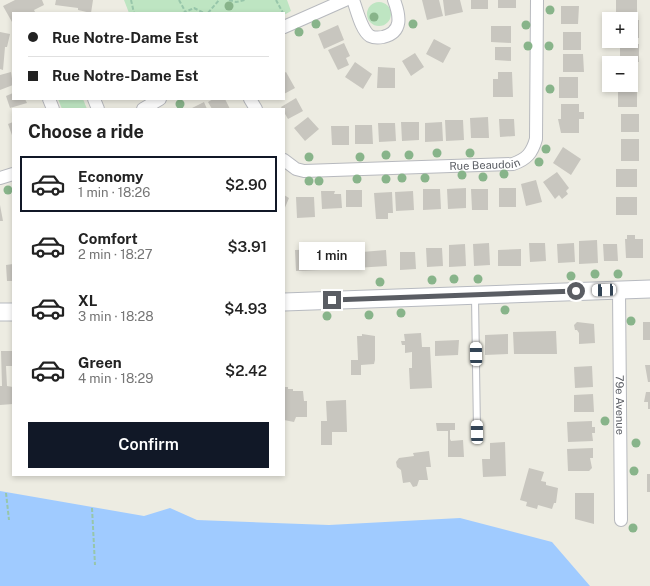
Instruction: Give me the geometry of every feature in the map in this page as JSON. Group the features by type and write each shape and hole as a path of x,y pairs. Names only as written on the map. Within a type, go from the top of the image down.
{"main road":[{"path":"285,302 650,289"},
{"path":"0,312 12,312"}],"street":[{"path":"285,27 345,0"},
{"path":"353,0 364,30 370,36 377,38 386,36 395,31 399,25 400,17 394,0"},
{"name":"Rue Beaudoin","path":"285,161 296,169 304,171 513,164 523,160 532,151 536,139 537,0"},
{"path":"145,108 158,100"},
{"path":"0,178 12,174"},
{"name":"79e Avenue","path":"619,290 621,520"}],"lane":[{"path":"475,295 477,432"}],"path":[{"path":"131,0 134,12"},
{"path":"179,0 185,11 194,8 202,12"},
{"path":"209,12 219,0"},
{"path":"229,0 236,2 245,0"},
{"path":"276,0 282,12"},
{"path":"6,493 9,520"},
{"path":"92,508 95,565"}],"green space":[{"path":"124,0 287,0 291,11 285,14 285,12 129,12"},
{"path":"379,2 384,3 390,9 390,19 384,25 379,26 374,25 368,19 367,14 368,9 374,3"},
{"path":"58,100 83,100 87,108 62,108"}],"water":[{"path":"0,491 144,516 170,508 197,520 329,525 460,518 552,542 590,586 0,586"}],"building":[{"path":"15,0 42,0 44,5 34,10 35,12 12,12 12,22 3,6"},
{"path":"56,0 93,0 91,12 78,10 78,8 55,5"},
{"path":"422,0 439,0 443,16 427,20"},
{"path":"443,0 460,0 463,12 445,16"},
{"path":"471,0 488,0 488,9 471,9"},
{"path":"498,0 516,0 516,8 498,8"},
{"path":"616,0 637,0 637,12 616,12"},
{"path":"561,6 579,6 578,24 561,24"},
{"path":"638,20 639,20 638,38"},
{"path":"338,25 344,40 324,49 318,34"},
{"path":"491,26 511,26 511,43 491,42"},
{"path":"0,32 10,34 7,47 5,47 3,70 0,69"},
{"path":"563,32 581,32 581,50 563,50"},
{"path":"434,39 451,48 443,63 426,54"},
{"path":"344,43 350,56 346,58 349,65 338,70 328,50"},
{"path":"639,44 639,62 638,56 620,56 620,48 638,48"},
{"path":"495,47 511,47 511,61 495,60"},
{"path":"415,53 424,67 411,76 402,61"},
{"path":"563,54 583,54 584,72 563,72"},
{"path":"355,62 372,74 363,89 345,77"},
{"path":"378,67 395,68 395,88 377,88"},
{"path":"11,72 12,85 0,90 0,75"},
{"path":"285,72 295,88 285,93"},
{"path":"498,72 512,72 513,97 493,97 493,79 498,79"},
{"path":"559,77 578,77 578,98 559,98"},
{"path":"618,92 637,92 637,107 618,107"},
{"path":"12,93 12,100 26,100 27,103 10,108 6,96"},
{"path":"296,98 303,111 288,119 285,114 285,108 281,107"},
{"path":"211,100 226,100 230,108 211,108 208,102"},
{"path":"204,102 207,108 192,108"},
{"path":"561,104 579,104 579,112 584,112 584,119 579,119 579,133 561,133 558,119 561,119"},
{"path":"621,114 639,114 639,132 621,132"},
{"path":"308,117 319,129 305,141 294,128"},
{"path":"488,117 489,138 471,138 470,118"},
{"path":"499,119 514,119 515,136 500,137"},
{"path":"445,120 463,120 464,140 446,141"},
{"path":"12,122 12,135 8,124"},
{"path":"401,122 419,122 419,140 402,141"},
{"path":"442,122 443,141 425,142 425,123"},
{"path":"378,123 395,123 396,141 379,142"},
{"path":"355,125 372,125 373,144 355,144"},
{"path":"331,126 349,126 349,145 332,145"},
{"path":"621,139 639,139 639,161 621,161"},
{"path":"563,147 581,159 571,175 553,163"},
{"path":"616,169 637,169 637,187 616,187"},
{"path":"557,172 569,188 566,191 568,194 562,199 559,195 555,199 543,182"},
{"path":"536,180 542,202 526,206 521,184"},
{"path":"466,188 466,208 448,209 447,189"},
{"path":"499,188 516,188 516,207 499,207"},
{"path":"423,189 440,189 441,209 423,210"},
{"path":"471,189 488,189 488,210 472,210"},
{"path":"346,190 362,190 362,207 346,207"},
{"path":"321,191 335,191 334,194 341,194 342,208 322,209"},
{"path":"413,191 414,210 396,211 395,192"},
{"path":"392,192 393,213 388,213 388,219 376,219 374,193"},
{"path":"285,196 289,198 285,208"},
{"path":"296,197 314,197 315,217 297,218"},
{"path":"616,197 637,197 637,215 616,215"},
{"path":"0,205 3,221 0,221"},
{"path":"627,235 635,235 635,239 643,239 643,258 626,258 625,239 627,239"},
{"path":"597,240 598,263 579,264 579,241"},
{"path":"489,243 490,265 474,266 473,244"},
{"path":"529,243 545,243 546,261 530,262"},
{"path":"574,243 575,262 558,263 557,244"},
{"path":"465,244 466,266 449,267 449,245"},
{"path":"603,244 617,244 618,261 604,261"},
{"path":"426,248 442,248 443,266 427,267"},
{"path":"320,249 321,270 296,271 295,250"},
{"path":"521,249 521,266 498,266 498,250"},
{"path":"386,250 387,266 339,269 338,254"},
{"path":"400,252 415,252 416,269 400,270"},
{"path":"12,264 12,281 7,281 6,265"},
{"path":"577,322 594,324 595,343 579,344 579,333 575,330 574,325"},
{"path":"643,322 650,322 650,340 643,340"},
{"path":"556,331 557,354 514,354 513,332"},
{"path":"421,333 422,347 430,347 432,388 410,389 409,368 412,368 412,352 405,353 405,345 402,345 401,341 405,341 404,334"},
{"path":"362,334 375,336 374,364 361,365 361,375 351,375 351,360 358,360 357,336 362,336"},
{"path":"508,334 508,354 485,355 485,335"},
{"path":"459,340 458,355 435,356 435,341"},
{"path":"1,351 12,351 12,366 6,366 7,386 12,387 12,404 0,405 0,386 2,386"},
{"path":"645,365 650,365 650,382 648,382"},
{"path":"592,366 593,387 575,388 574,367"},
{"path":"285,387 288,387 288,389 293,389 293,391 303,391 304,401 307,401 307,417 296,417 294,422 285,420"},
{"path":"646,392 650,392 650,409 648,409 648,402 644,402"},
{"path":"593,394 594,412 574,412 574,395"},
{"path":"346,400 347,432 332,432 332,445 321,445 321,421 327,421 326,401"},
{"path":"592,421 592,427 595,427 595,433 592,433 593,441 568,442 567,422"},
{"path":"436,423 455,423 455,430 450,430 450,439 451,441 463,440 464,457 448,457 448,431 437,431"},
{"path":"505,442 506,476 483,477 482,459 490,459 490,443"},
{"path":"593,448 593,458 590,458 592,468 589,471 568,471 567,449"},
{"path":"429,451 431,467 426,467 428,480 419,480 417,486 413,487 410,482 403,483 401,470 397,467 396,462 399,458 414,456 413,453"},
{"path":"529,468 544,472 541,481 546,482 546,485 558,488 556,503 554,503 552,509 538,505 537,509 526,506 527,502 520,500"},
{"path":"647,474 650,474 650,492 647,492"},
{"path":"575,493 594,493 594,524 575,519"}],"route":[{"path":"332,300 576,291"}]}
